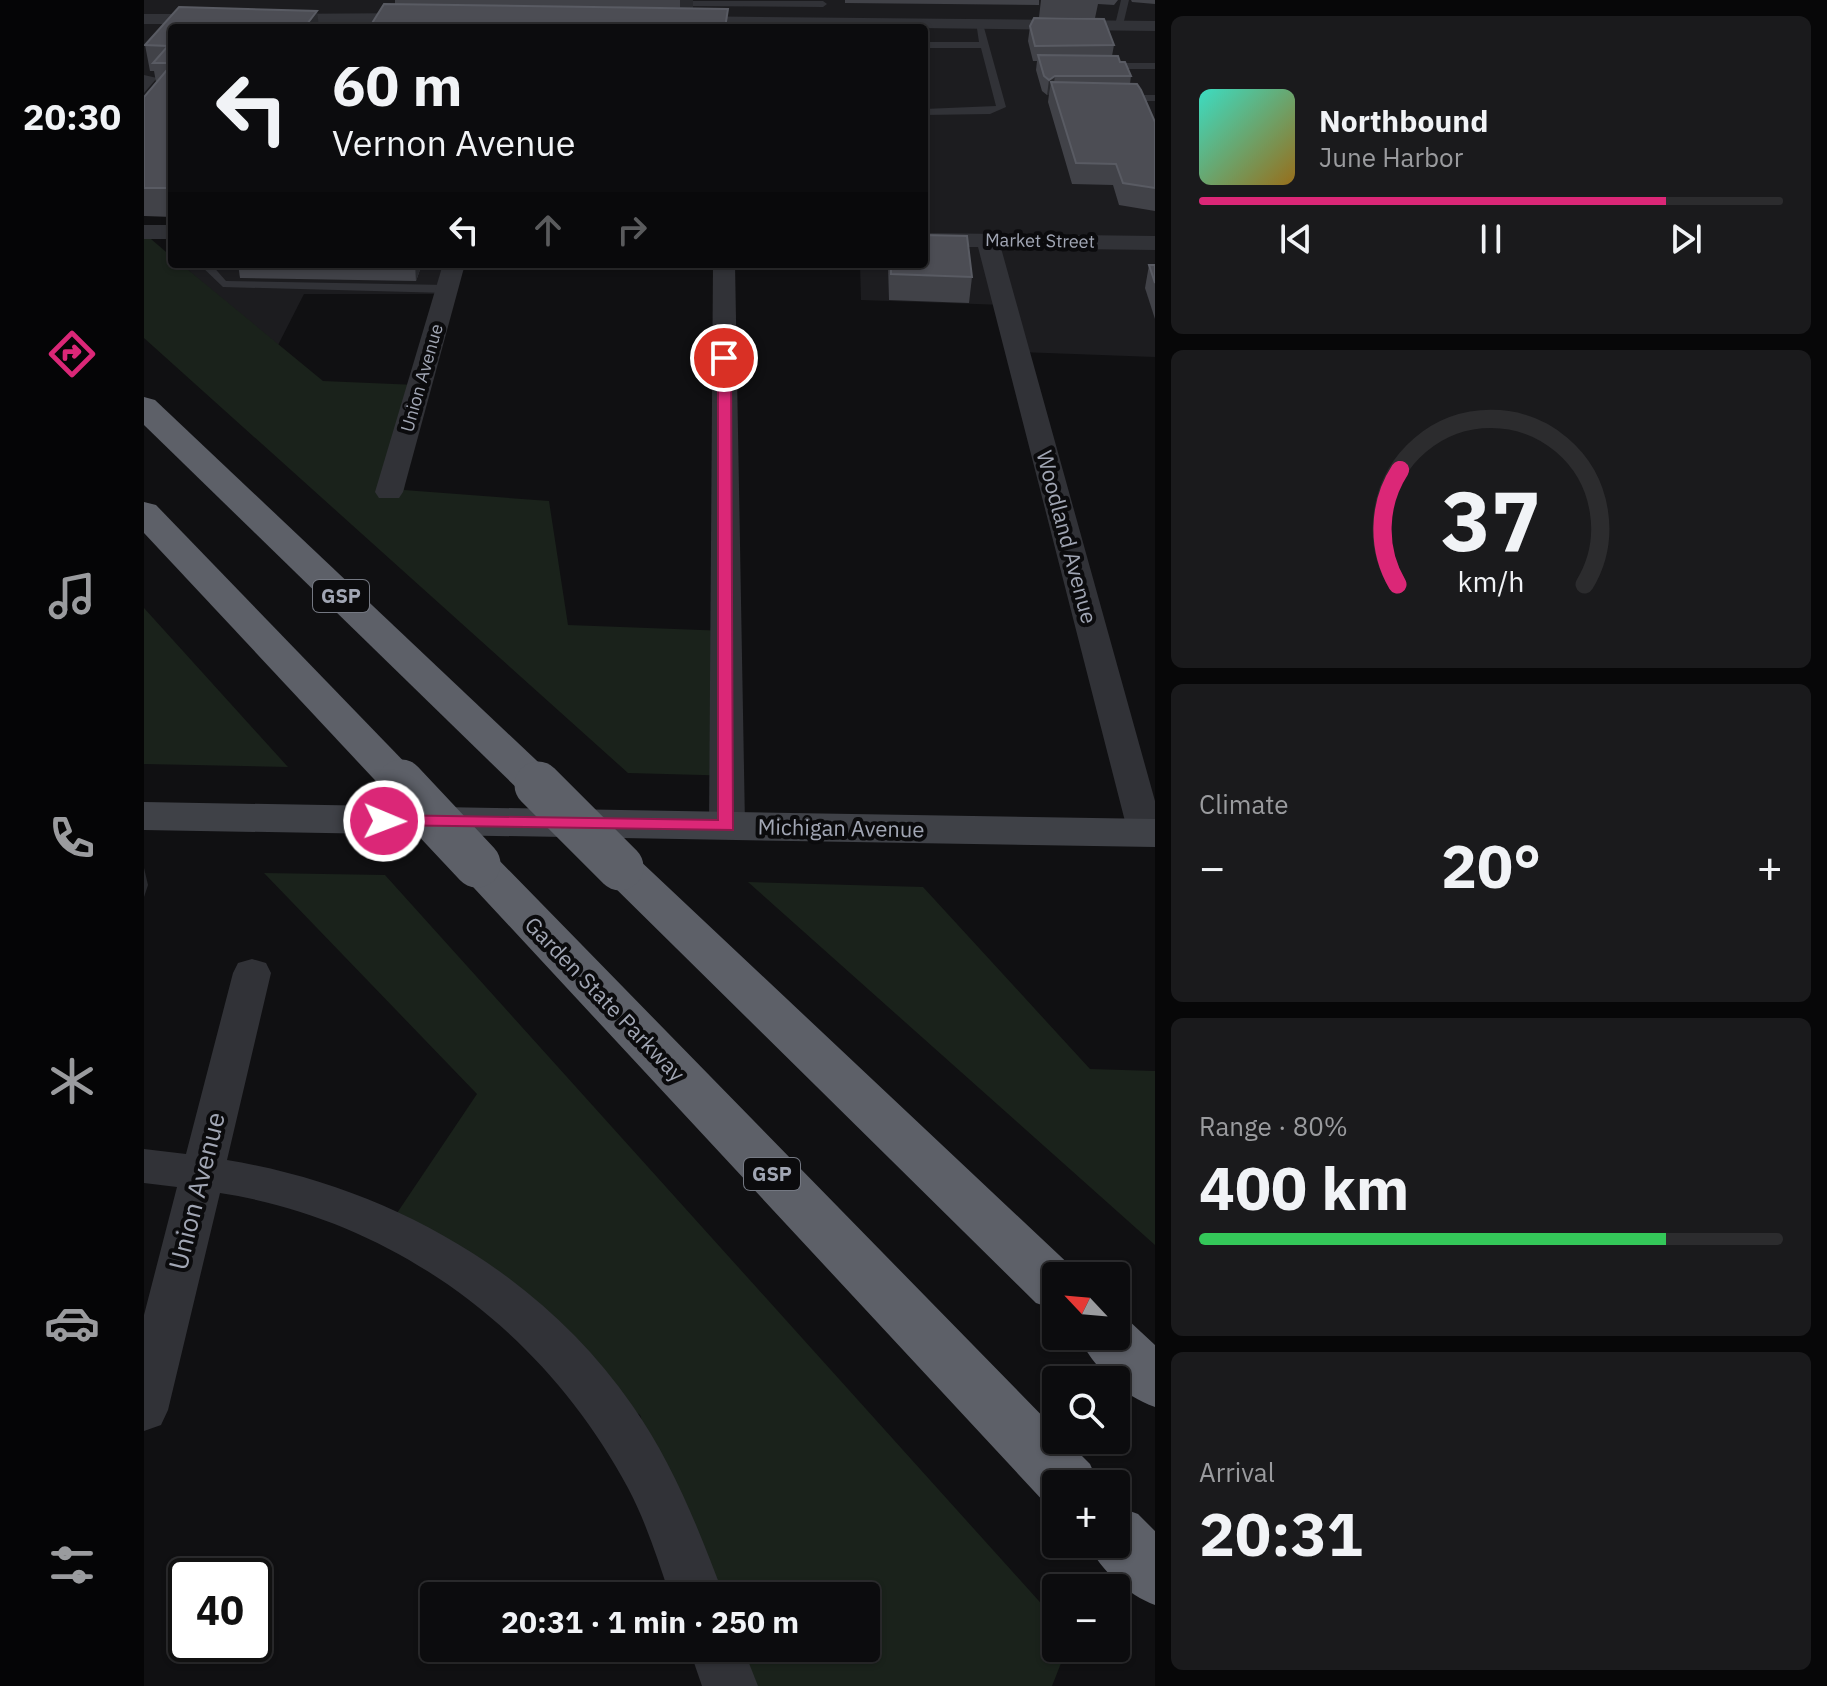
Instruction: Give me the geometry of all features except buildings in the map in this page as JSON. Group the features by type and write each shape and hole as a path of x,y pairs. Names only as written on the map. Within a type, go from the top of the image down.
{"highway":[{"name":"GSP","path":"144,407 1042,1274"},
{"name":"Garden State Parkway","path":"144,512 1055,1470"},
{"path":"1122,1350 1155,1382"},
{"path":"1130,1549 1155,1575"}],"street":[{"path":"144,19 369,23 443,18"},
{"path":"666,21 850,24"},
{"path":"928,25 1149,26 1155,47"},
{"path":"144,232 168,232"},
{"name":"Market Street","path":"928,240 1155,243"},
{"name":"Woodland Avenue","path":"988,241 1150,833"},
{"path":"724,268 727,826"},
{"name":"Union Avenue","path":"389,492 451,276"},
{"name":"Michigan Avenue","path":"144,816 1150,833"},
{"name":"Union Avenue","path":"144,1410 252,973"},
{"path":"144,1166 271,1185 328,1202 383,1224 435,1251 484,1284 530,1322 573,1366 611,1416 646,1471 691,1582"},
{"path":"721,1662 730,1686"}],"lane":[{"path":"1119,25 1125,0"},
{"path":"653,3 823,2 825,23"},
{"path":"928,112 990,111 1001,107 979,24"},
{"path":"928,45 983,45"},
{"path":"1097,66 1155,66"},
{"path":"144,78 152,78 144,90"},
{"path":"1111,98 1155,98"},
{"path":"209,268 223,284 451,276"}],"shaded area":[{"path":"144,0 1155,0 1155,357 1020,352 1005,305 861,300 860,268 928,268 928,24 168,24 168,44 144,139"},
{"path":"144,233 168,254 168,268 186,268 323,381 417,385 404,490 549,501 568,625 728,631 739,776 628,773 144,338"},
{"path":"186,268 454,268 448,294 304,294 277,347"},
{"path":"144,608 288,767 144,764"},
{"path":"264,873 385,875 1042,1604 1042,1662 1061,1662 1052,1686 739,1686 730,1662 880,1662 880,1582 701,1582 640,1415 391,1222 477,1094"},
{"path":"748,882 923,887 1090,1069 1155,1071 1155,1245"}],"route":[{"path":"384,821 727,826 724,358"}]}
